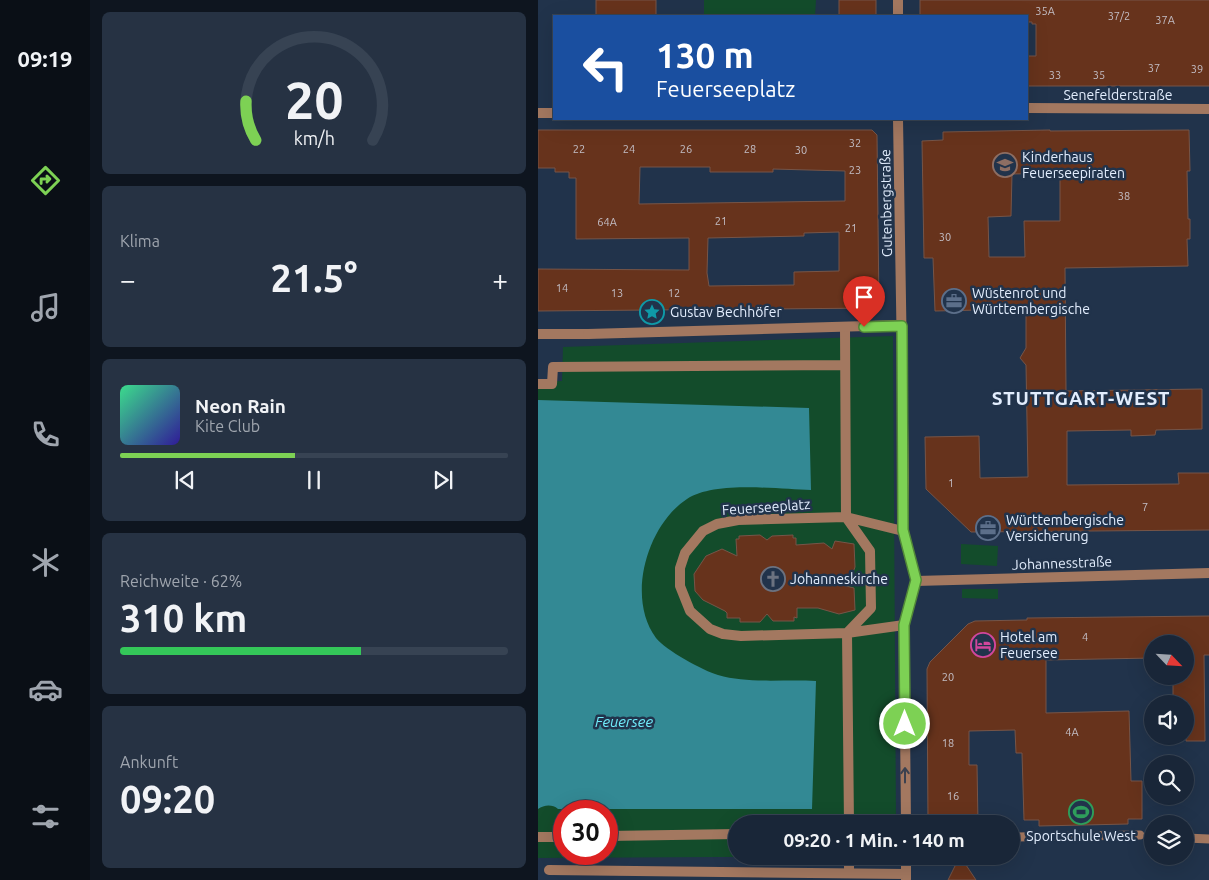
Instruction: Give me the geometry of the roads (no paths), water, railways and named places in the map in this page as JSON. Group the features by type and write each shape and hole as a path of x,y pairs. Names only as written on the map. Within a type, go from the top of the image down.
{"street":[{"path":"898,0 898,15"},
{"name":"Senefelderstraße","path":"1028,108 1210,108"},
{"path":"538,113 553,113"},
{"name":"Gutenbergstraße","path":"898,120 903,530 916,580 904,625 906,815"},
{"path":"538,334 902,326"},
{"path":"845,328 846,517 870,551 871,593 871,608 848,633 849,815"},
{"path":"538,384 552,384 553,367 845,365"},
{"name":"Feuerseeplatz","path":"903,530 846,517 738,520 717,524 703,531 685,553 680,568 680,586 690,611 710,629 723,634 741,636 848,633 904,625"},
{"name":"Johannesstraße","path":"916,580 1210,573"},
{"path":"618,836 728,834"},
{"path":"538,837 553,837"},
{"path":"849,865 849,873"},
{"path":"549,870 849,873 906,877"}],"lane":[{"path":"1020,836 1140,834"},
{"path":"1194,838 1210,839"}],"water":[{"name":"Feuersee","path":"538,400 809,408 811,490 729,488 699,493 687,499 673,511 661,526 645,563 642,583 643,603 647,622 661,643 685,660 712,673 730,678 816,681 812,809 618,809 618,800 553,800 553,806 538,809"}],"place":[{"name":"Kinderhaus Feuerseepiraten","path":"1005,165"},
{"name":"Wüstenrot und Württembergische","path":"954,301"},
{"name":"Gustav Bechhöfer","path":"652,312"},
{"name":"Württembergische Versicherung","path":"988,528"},
{"name":"Johanneskirche","path":"773,579"},
{"name":"Hotel am Feuersee","path":"983,645"},
{"name":"Sportschule West","path":"1081,812"}],"district":[{"name":"STUTTGART-WEST","path":"1081,398"}]}
